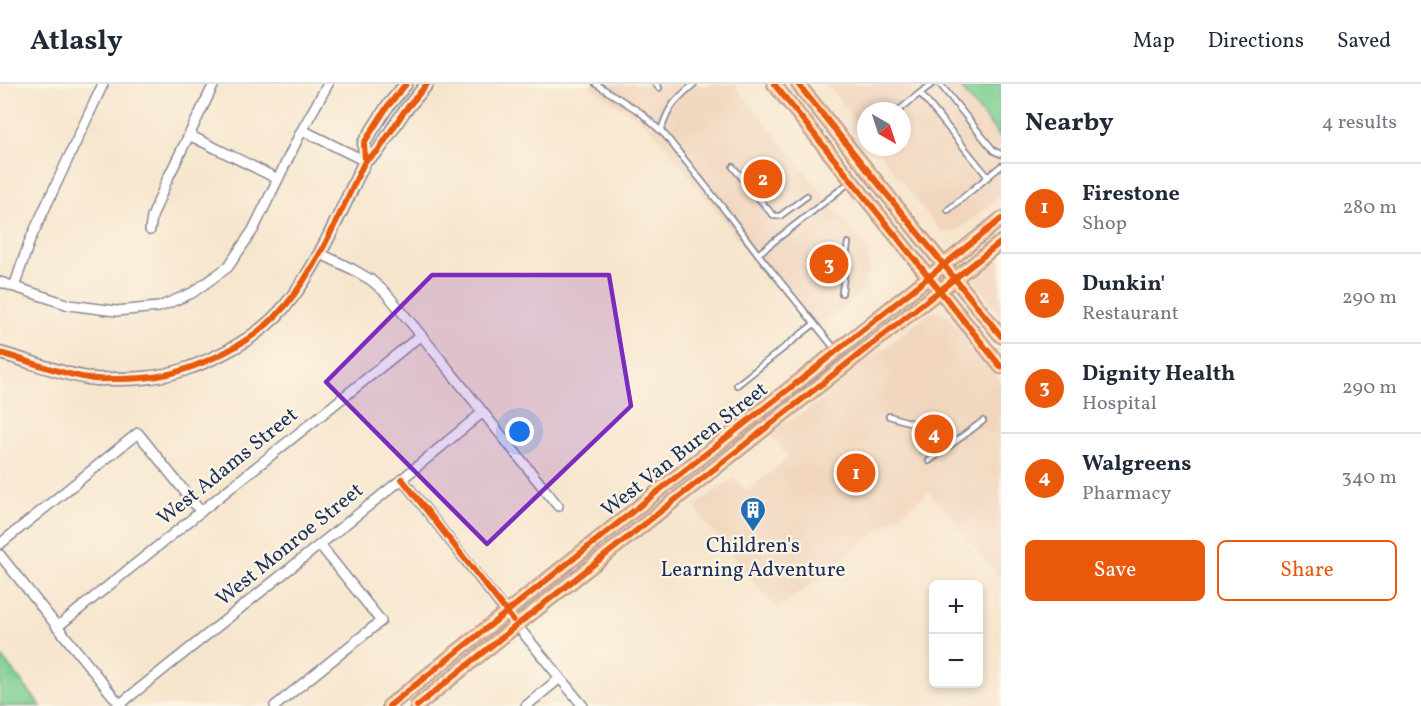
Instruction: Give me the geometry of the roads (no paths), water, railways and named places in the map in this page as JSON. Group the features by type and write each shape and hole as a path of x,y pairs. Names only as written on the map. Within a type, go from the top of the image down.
{"main road":[{"path":"774,84 1001,366"},
{"path":"784,96 798,84 1001,336"},
{"name":"West Van Buren Street","path":"389,706 1001,219"},
{"name":"West Van Buren Street","path":"417,706 516,625 1001,242"},
{"path":"755,414 766,428"}],"street":[{"path":"14,287 30,240 103,84"},
{"path":"150,230 152,217 167,180 214,84"},
{"path":"0,282 69,305 116,311 159,307 192,292 228,267 253,230 302,130 328,84"},
{"path":"365,161 364,143 387,107 406,84"},
{"path":"0,353 90,379 136,380 171,374 191,367 245,341 285,307 299,289 320,253 365,161 378,151 403,113 427,84"},
{"path":"302,130 365,161"},
{"path":"189,135 278,178"},
{"path":"320,253 352,269 386,293 558,506"},
{"name":"West Adams Street","path":"57,627 421,335"},
{"name":"West Monroe Street","path":"120,705 483,412"},
{"path":"0,544 138,433 201,512"},
{"path":"402,479 516,625 583,706"},
{"path":"275,706 381,621 320,545"},
{"path":"0,555 120,705"},
{"path":"526,706 560,678"}],"lane":[{"path":"596,84 640,112 661,131 837,351"},
{"path":"661,131 672,105 694,84"},
{"path":"909,102 932,84"},
{"path":"940,84 994,151 1001,154"},
{"path":"920,93 988,177"},
{"path":"948,210 1001,166"},
{"path":"734,167 775,216 780,216 807,196"},
{"path":"758,254 851,180"},
{"path":"846,258 848,243"},
{"path":"842,292 845,266"},
{"path":"737,385 814,324"},
{"path":"890,416 912,423 938,454"},
{"path":"929,461 983,421"}],"place":[{"name":"Dunkin'","path":"763,179"},
{"name":"Dignity Health","path":"829,264"},
{"name":"Walgreens","path":"934,434"},
{"name":"Firestone","path":"856,473"},
{"name":"Children's Learning Adventure","path":"753,533"}]}
